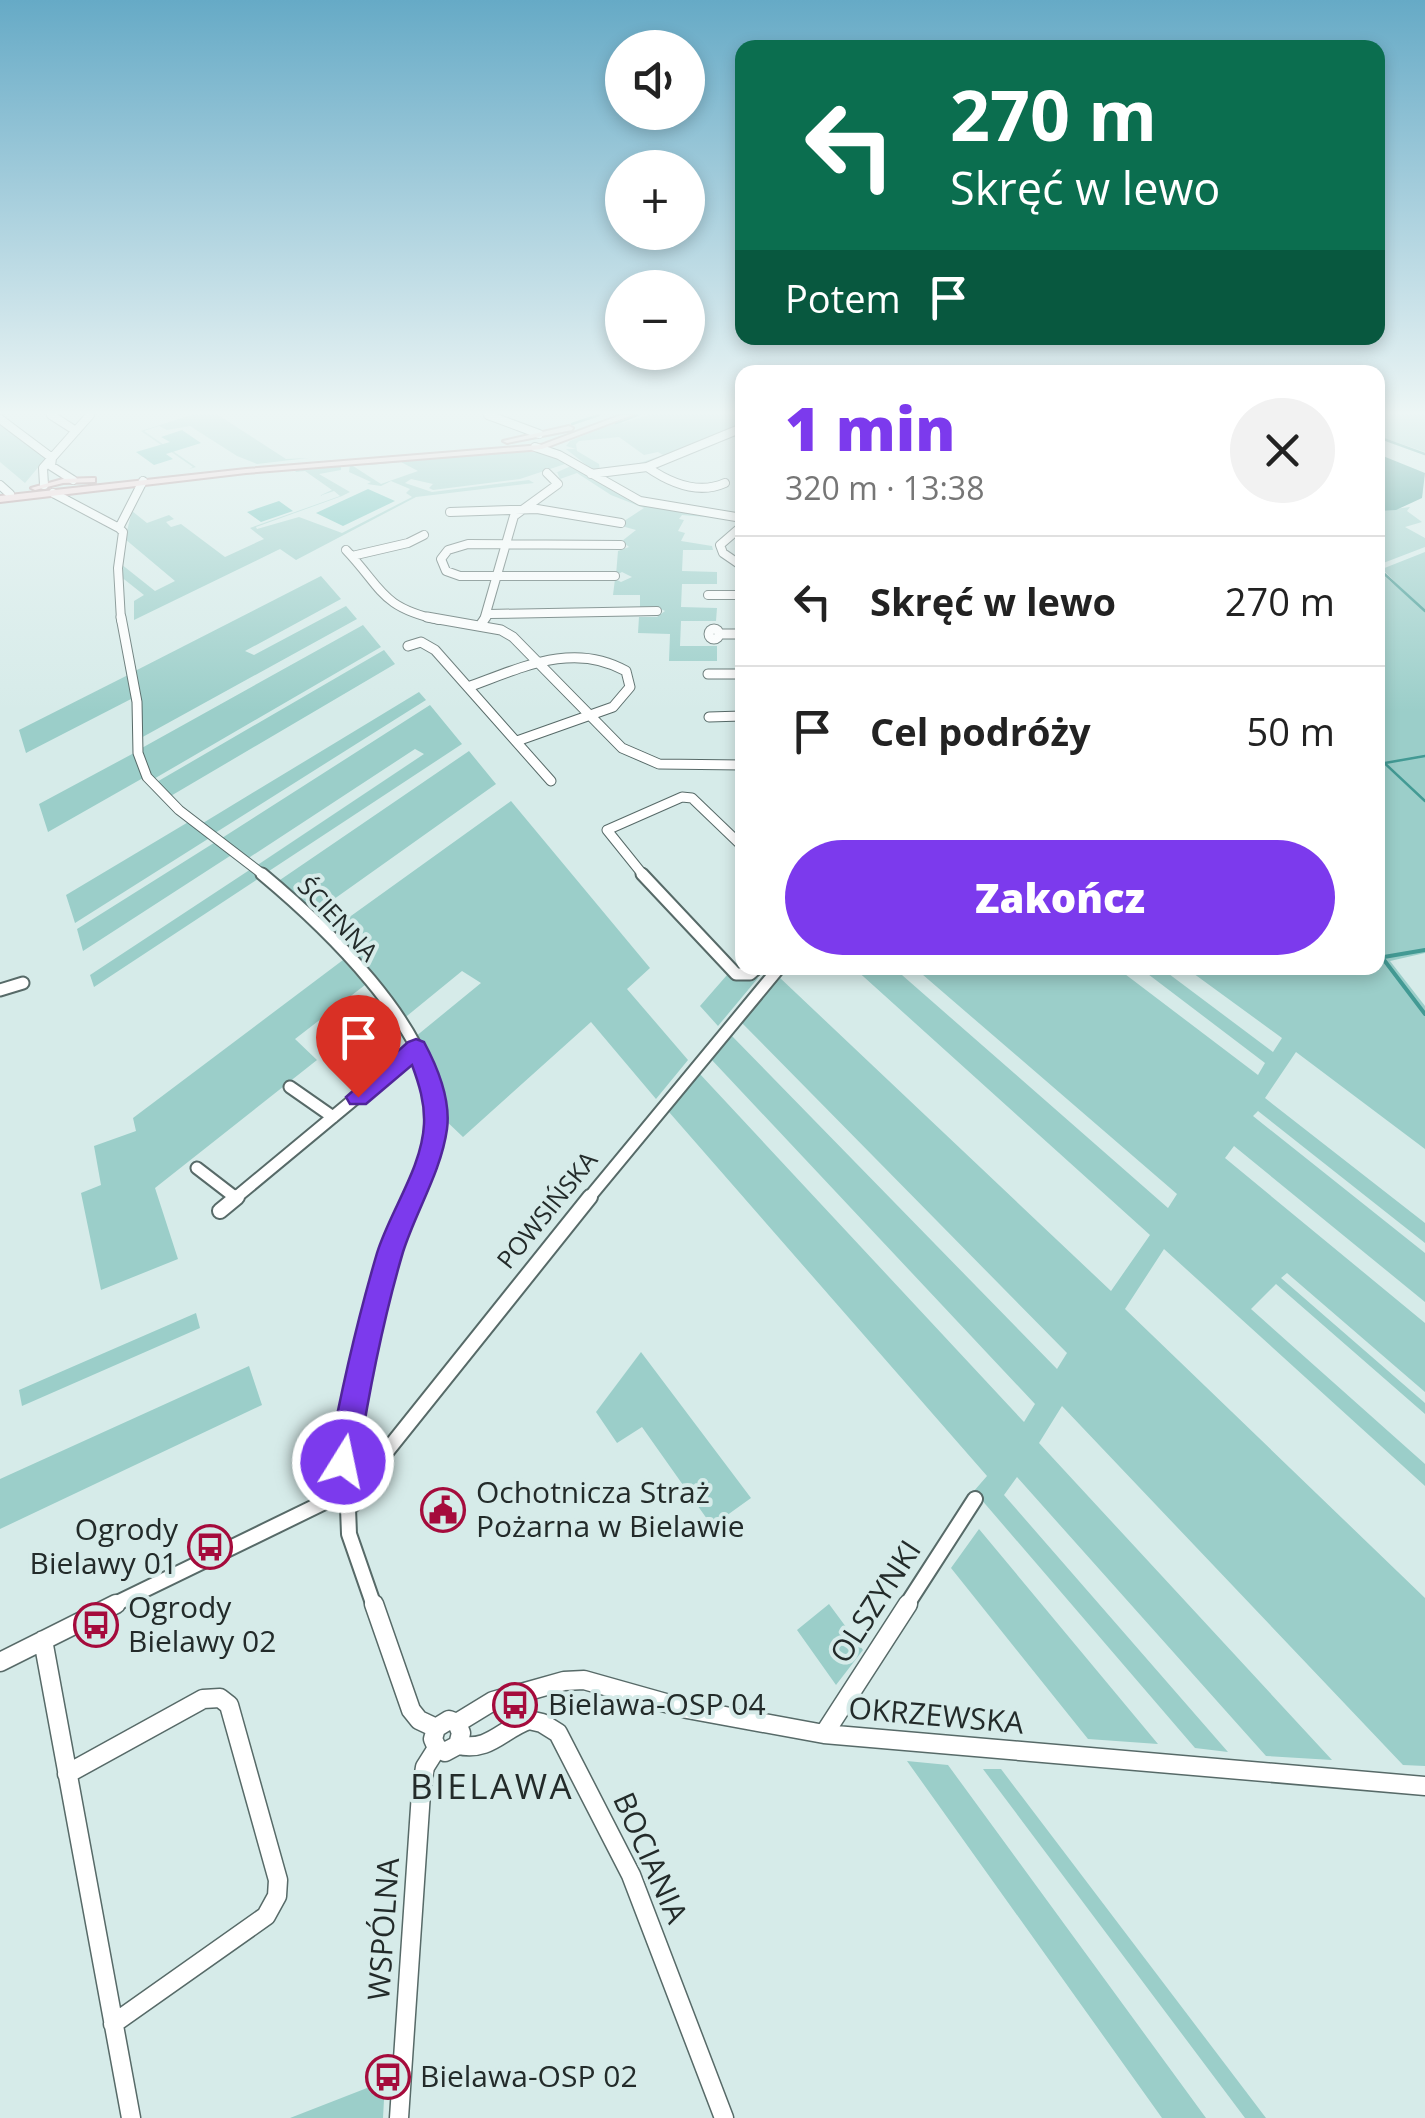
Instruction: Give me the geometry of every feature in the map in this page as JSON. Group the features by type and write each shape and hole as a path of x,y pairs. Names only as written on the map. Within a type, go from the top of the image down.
{"street":[{"path":"96,514 120,528"},
{"name":"ŚCIENNA","path":"127,514 120,528 123,532 117,600 138,702 137,753 148,778 324,929 416,1048 433,1088 436,1126 430,1152 391,1250 355,1392 346,1495"},
{"path":"481,624 489,614 505,543 516,514"},
{"path":"590,514 621,523"},
{"path":"707,514 735,517"},
{"path":"735,532 722,542 721,551 735,559"},
{"path":"424,535 408,543 349,553 382,596 396,606 416,614 481,624 513,637 622,748 644,760 680,765 735,764"},
{"path":"614,576 451,574 441,566 441,560 458,545 620,545"},
{"path":"715,560 735,560"},
{"path":"708,595 735,595"},
{"path":"489,614 657,610"},
{"path":"721,634 735,634"},
{"path":"408,646 421,642 436,650 552,780"},
{"path":"468,687 538,663 592,656 624,668 630,680 626,696 614,707 517,742"},
{"path":"708,674 735,674"},
{"path":"708,716 735,716"},
{"path":"735,839 692,798 682,797 607,830 664,899 735,973"},
{"path":"728,832 735,829"},
{"name":"POWSIŃSKA","path":"0,1662 308,1507 346,1495 773,975"},
{"path":"0,990 23,982"},
{"path":"220,1211 416,1048"},
{"path":"290,1087 333,1117"},
{"path":"197,1168 236,1198"},
{"path":"346,1495 349,1534 411,1710 445,1752 458,1745 461,1733 457,1723"},
{"name":"OLSZYNKI","path":"824,1734 974,1499"},
{"path":"43,1640 132,2118"},
{"name":"OKRZEWSKA","path":"436,1738 448,1720 457,1723 493,1701 551,1684 584,1680 687,1709 824,1734 1425,1786"},
{"path":"67,1774 203,1698 220,1698 229,1704 278,1880 276,1896 266,1916 113,2024"},
{"name":"BOCIANIA","path":"458,1745 474,1750 486,1747 511,1726 528,1719 542,1721 558,1732 632,1874 724,2118"},
{"name":"WSPÓLNA","path":"399,2118 420,1793 436,1738"}],"shaded area":[{"path":"131,514 147,523 169,515 174,519 166,522 171,527 181,524 225,557 264,539 250,528 290,514 256,527 299,517 342,533 384,514 296,560 280,549 134,620 134,601 144,595 120,576 121,564 155,591 175,581 125,539"},
{"path":"635,514 690,514 706,517 682,515 679,519 684,520 678,531 685,533 681,541 712,546 713,550 683,550 682,571 717,572 717,584 682,584 681,607 717,608 716,621 681,621 680,646 717,646 717,661 669,661 670,634 638,633 639,617 657,617 665,611 655,606 640,611 640,595 613,595 615,579 621,582 632,577 622,572 616,575 618,551 629,547 622,541 636,530 618,525"},
{"path":"1385,514 1411,514 1422,522 1405,527 1425,538 1425,547 1385,562"},
{"path":"1425,552 1425,953 1390,961 1425,1006 1425,1149 1296,1052 1265,1098 1425,1223 1425,1243 1258,1111 1253,1116 1425,1253 1425,1302 1234,1146 1225,1158 1425,1323 1425,1392 1287,1273 1281,1278 1425,1403 1425,1414 1276,1284 1251,1309 1425,1464 1425,1486 1164,1249 1125,1309 1425,1598 1425,1766 1403,1765 1062,1406 1039,1443 1332,1760 1266,1756 1017,1477 1004,1495 1228,1752 1195,1748 974,1491 987,1476 669,1112 699,1073 1024,1422 1035,1404 710,1058 730,1034 1057,1369 1067,1353 740,1021 778,976 1111,1291 1150,1235 862,975 902,975 1168,1208 1177,1194 923,975 1126,975 1258,1075 1265,1063 1149,975 1170,975 1273,1052 1282,1038 1196,975 1385,975 1385,577 1422,608 1385,568"},
{"path":"321,576 341,599 245,651 254,655 346,606 357,619 139,739 142,715 135,671"},
{"path":"363,625 381,647 152,780 140,749"},
{"path":"384,650 395,664 169,797 155,783"},
{"path":"128,675 133,698 26,753 19,730"},
{"path":"419,692 426,700 215,833 203,823"},
{"path":"430,705 462,744 266,873 256,866 424,754 415,749 247,859 222,838"},
{"path":"469,751 496,784 313,914 277,882"},
{"path":"134,753 143,778 48,832 39,804"},
{"path":"511,801 650,968 627,989 688,1060 656,1099 591,1022 463,1137 442,1117 432,1070 415,1037 481,983 462,971 402,1020 330,931"},
{"path":"190,821 211,837 75,923 66,895"},
{"path":"217,841 233,854 83,951 77,929"},
{"path":"251,869 261,877 94,987 90,975"},
{"path":"343,960 365,985 295,1039 317,1060 155,1188 178,1259 101,1290 81,1193 101,1185 94,1146 136,1131 133,1118"},
{"path":"727,975 758,978 718,1026 700,1006"},
{"path":"196,1313 200,1328 22,1406 19,1390"},
{"path":"641,1352 751,1498 712,1526 642,1427 617,1443 596,1412"},
{"path":"249,1366 262,1405 0,1529 0,1479"},
{"path":"979,1529 1158,1744 1088,1739 951,1568"},
{"path":"829,1604 863,1650 836,1685 797,1630"},
{"path":"907,1761 948,1765 1206,2118 1162,2118"},
{"path":"983,1769 1001,1769 1266,2118 1245,2118"},
{"path":"385,2081 383,2118 290,2118"}],"building":[{"path":"250,514 285,514 261,522"},
{"path":"318,514 368,514 343,526"}],"waterway":[{"path":"1385,575 1425,611"},
{"path":"1385,763 1425,756"},
{"path":"1385,764 1425,801"},
{"path":"1385,957 1425,950"},
{"path":"1385,961 1425,1014"}],"place":[{"name":"Ochotnicza Straż Pożarna w Bielawie","path":"443,1510"},
{"name":"Ogrody Bielawy 01","path":"210,1547"},
{"name":"Ogrody Bielawy 02","path":"96,1625"},
{"name":"Bielawa-OSP 04","path":"515,1705"},
{"name":"Bielawa-OSP 02","path":"388,2077"}],"district":[{"name":"BIELAWA","path":"492,1787"}],"route":[{"path":"343,1462 355,1392 391,1250 430,1152 436,1126 433,1088 416,1048 358,1097"}]}
